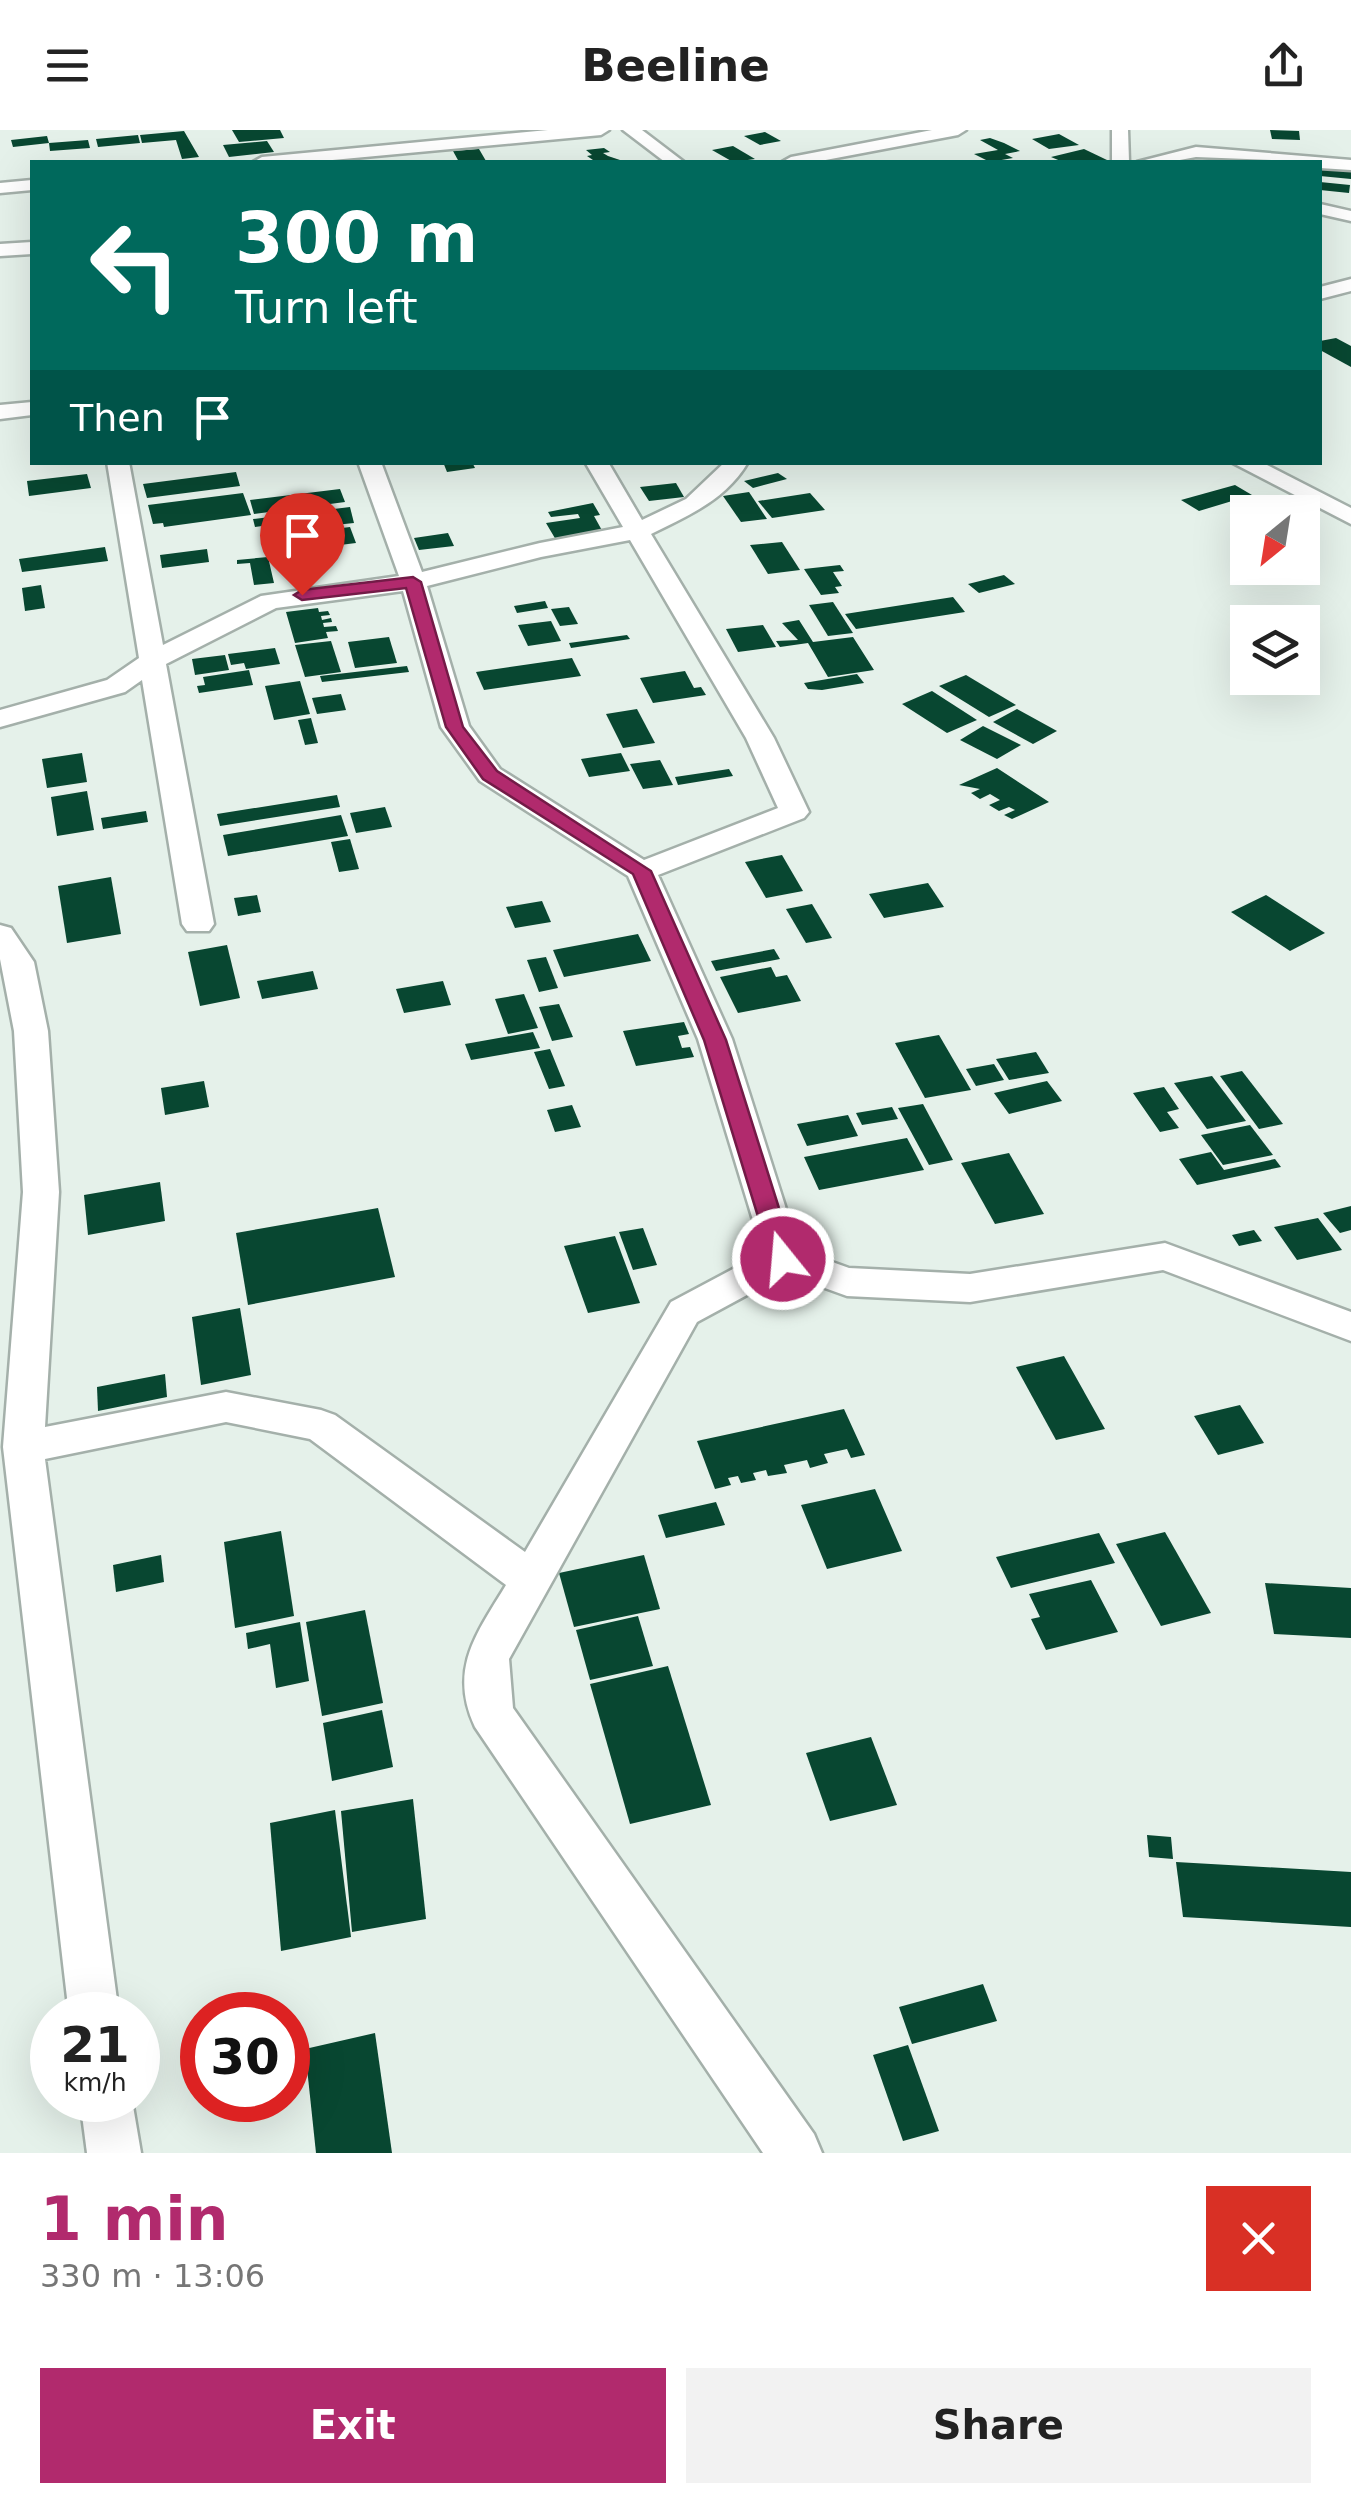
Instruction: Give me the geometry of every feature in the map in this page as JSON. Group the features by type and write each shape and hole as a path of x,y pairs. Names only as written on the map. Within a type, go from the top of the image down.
{"street":[{"path":"277,160 601,130"},
{"path":"630,130 672,160"},
{"path":"801,160 958,130"},
{"path":"1120,130 1121,160"},
{"path":"1156,160 1196,152 1299,160"},
{"path":"1196,152 1210,160"},
{"path":"1322,162 1351,164"},
{"path":"0,188 30,184"},
{"path":"1322,209 1351,216"},
{"path":"0,250 30,248"},
{"path":"1322,292 1351,285"},
{"path":"0,412 30,409"},
{"path":"118,465 198,924"},
{"path":"370,465 413,582 454,727 490,775 641,871 715,1040 783,1259"},
{"path":"598,465 760,738 794,812 641,871"},
{"path":"0,719 116,686 151,660 270,601 413,582 540,550 636,532 694,504 735,465"},
{"path":"1248,465 1351,517"},
{"path":"0,935 18,962 31,1031 41,1192 23,1447 91,1992"},
{"path":"795,2153 491,1714 488,1657 684,1312 783,1259 848,1282 970,1288 1165,1256 1351,1326"},
{"path":"23,1447 226,1407 320,1426 534,1581"},
{"path":"109,2122 114,2153"}],"building":[{"path":"232,130 280,130 284,138 239,142"},
{"path":"1270,130 1299,131 1300,140 1272,139"},
{"path":"184,131 199,157 182,159 176,140 142,143 140,135"},
{"path":"765,132 781,141 760,145 744,136"},
{"path":"1059,134 1079,145 1049,149 1032,139"},
{"path":"138,135 140,143 98,147 96,139"},
{"path":"47,136 49,143 13,147 11,140"},
{"path":"990,138 1020,151 1005,154 1013,158 986,160 974,154 998,150 980,140"},
{"path":"88,140 90,148 50,151 49,143"},
{"path":"267,141 274,152 229,157 223,145"},
{"path":"733,146 755,159 730,160 712,150"},
{"path":"604,148 610,152 603,153 620,160 593,160 586,150"},
{"path":"479,149 485,160 458,160 453,151"},
{"path":"1084,149 1107,160 1058,160 1051,157"},
{"path":"1322,169 1351,172 1351,179 1322,176"},
{"path":"1322,182 1350,185 1349,193 1322,190"},
{"path":"1336,338 1351,346 1351,367 1322,351 1322,341"},
{"path":"444,465 475,468 447,472"},
{"path":"236,472 240,486 147,498 143,484"},
{"path":"778,473 787,479 753,488 744,481"},
{"path":"87,474 91,488 29,496 27,481"},
{"path":"676,483 684,497 649,501 640,487"},
{"path":"1235,485 1252,495 1230,495 1230,502 1199,511 1181,500"},
{"path":"340,489 345,502 254,514 250,500"},
{"path":"749,492 767,519 741,522 723,496"},
{"path":"243,493 251,515 164,527 163,523 153,524 148,505"},
{"path":"810,493 825,510 772,518 758,501"},
{"path":"593,503 600,515 594,516 604,534 556,540 546,523 580,518 578,514 551,517 548,512"},
{"path":"350,507 354,523 316,527 313,519 255,527 253,519"},
{"path":"350,527 356,543 324,547 318,531"},
{"path":"448,533 454,546 419,550 414,538"},
{"path":"782,542 800,570 768,574 750,545"},
{"path":"105,547 108,561 22,572 19,559"},
{"path":"207,549 209,562 162,568 160,555"},
{"path":"268,557 274,583 254,585 250,563 237,564 237,560"},
{"path":"840,565 844,571 833,572 842,586 835,587 839,593 821,595 804,569"},
{"path":"1004,575 1015,584 979,593 968,584"},
{"path":"41,585 45,608 25,611 22,588"},
{"path":"953,597 965,612 856,629 845,614"},
{"path":"545,601 548,608 517,613 514,606"},
{"path":"833,602 853,633 828,636 809,605"},
{"path":"569,607 578,624 560,626 551,609"},
{"path":"318,608 330,615 321,616 322,620 331,618 332,622 323,623 324,627 336,626 338,631 326,632 328,638 295,643 286,612"},
{"path":"799,620 813,642 853,637 874,670 828,677 808,643 780,647 776,641 798,640 782,623"},
{"path":"551,621 561,641 528,646 518,625"},
{"path":"763,625 776,647 738,652 726,629"},
{"path":"627,635 630,639 571,648 569,643"},
{"path":"389,637 397,663 355,668 348,642"},
{"path":"331,641 341,672 305,677 295,645"},
{"path":"275,648 280,664 246,669 244,663 231,665 228,654"},
{"path":"225,655 229,670 195,675 192,659"},
{"path":"572,658 581,676 484,690 476,672"},
{"path":"407,666 409,672 322,682 320,676"},
{"path":"249,670 253,685 199,693 197,686 205,685 203,677"},
{"path":"685,671 694,688 701,687 706,695 653,703 640,678"},
{"path":"857,674 864,683 822,690 808,689 804,683"},
{"path":"966,675 1016,705 989,717 939,686"},
{"path":"300,681 310,714 274,720 265,686"},
{"path":"932,691 977,720 947,733 902,704"},
{"path":"341,694 346,710 317,714 312,698"},
{"path":"637,709 655,743 623,748 606,714"},
{"path":"1017,709 1057,731 1033,744 993,722"},
{"path":"311,718 318,743 305,745 298,720"},
{"path":"983,726 1021,745 997,759 960,740"},
{"path":"82,753 87,782 47,788 42,759"},
{"path":"621,753 630,771 589,777 581,759"},
{"path":"660,760 673,785 643,789 630,764"},
{"path":"997,768 1049,802 1012,819 1004,815 1015,810 1009,807 999,811 989,805 1000,800 990,794 980,799 971,793 980,789 959,785"},
{"path":"729,769 733,776 678,785 675,777"},
{"path":"87,791 94,830 57,836 51,797"},
{"path":"337,795 340,807 220,826 217,814"},
{"path":"385,807 392,827 356,833 350,813"},
{"path":"146,811 148,822 103,829 101,818"},
{"path":"341,815 348,836 228,856 223,835"},
{"path":"350,839 359,869 339,872 331,842"},
{"path":"782,855 803,891 766,898 745,862"},
{"path":"111,877 121,934 67,943 58,886"},
{"path":"928,883 944,907 884,918 869,894"},
{"path":"257,895 261,912 238,916 234,898"},
{"path":"1266,895 1325,933 1290,951 1231,912"},
{"path":"542,901 551,922 515,928 506,907"},
{"path":"812,904 832,938 806,943 786,909"},
{"path":"638,934 651,961 564,977 553,950"},
{"path":"227,945 240,998 200,1006 188,952"},
{"path":"774,949 780,959 716,971 711,961"},
{"path":"546,957 558,988 539,992 527,960"},
{"path":"771,967 776,977 787,975 801,1001 738,1013 720,977"},
{"path":"313,971 318,989 262,999 257,981"},
{"path":"443,981 451,1005 404,1013 396,989"},
{"path":"524,994 538,1028 508,1034 495,999"},
{"path":"559,1004 573,1037 552,1041 539,1007"},
{"path":"684,1022 689,1034 678,1036 682,1048 690,1047 694,1057 636,1066 623,1031"},
{"path":"533,1032 540,1048 471,1060 465,1044"},
{"path":"939,1035 971,1090 925,1098 895,1043"},
{"path":"550,1049 565,1086 549,1089 534,1052"},
{"path":"1036,1052 1049,1073 1009,1080 996,1059"},
{"path":"994,1064 1004,1080 976,1086 966,1069"},
{"path":"1242,1071 1283,1124 1259,1129 1220,1076"},
{"path":"1212,1076 1246,1121 1207,1129 1174,1083"},
{"path":"204,1081 209,1107 165,1115 161,1088"},
{"path":"1047,1081 1062,1101 1009,1114 994,1093"},
{"path":"1164,1087 1179,1109 1167,1112 1179,1128 1160,1132 1133,1093"},
{"path":"923,1104 953,1160 929,1165 898,1108"},
{"path":"572,1105 581,1127 555,1132 547,1110"},
{"path":"892,1107 898,1119 862,1125 856,1113"},
{"path":"848,1115 858,1136 807,1146 797,1124"},
{"path":"1250,1125 1273,1155 1223,1165 1201,1135"},
{"path":"907,1138 924,1170 819,1190 804,1157"},
{"path":"1211,1152 1224,1170 1275,1159 1281,1167 1197,1185 1179,1159"},
{"path":"1009,1153 1044,1214 995,1224 961,1163"},
{"path":"160,1182 165,1221 88,1235 84,1195"},
{"path":"1351,1206 1351,1230 1340,1233 1323,1213"},
{"path":"378,1208 395,1277 248,1305 236,1233"},
{"path":"1318,1218 1342,1250 1297,1260 1274,1227"},
{"path":"643,1228 657,1265 633,1270 619,1232"},
{"path":"1254,1230 1262,1241 1239,1246 1232,1235"},
{"path":"615,1236 640,1303 588,1313 564,1246"},
{"path":"240,1308 251,1375 201,1385 192,1317"},
{"path":"1064,1356 1105,1429 1056,1440 1016,1367"},
{"path":"165,1374 167,1397 98,1411 97,1387"},
{"path":"1240,1405 1264,1443 1218,1455 1194,1416"},
{"path":"844,1409 865,1455 851,1458 847,1449 824,1454 828,1463 810,1468 807,1460 784,1465 787,1473 768,1476 766,1470 753,1473 756,1480 741,1483 738,1476 728,1478 731,1485 715,1489 697,1441"},
{"path":"875,1489 902,1551 827,1569 801,1505"},
{"path":"716,1502 725,1525 666,1538 658,1515"},
{"path":"281,1531 294,1616 235,1628 224,1542"},
{"path":"1165,1532 1211,1613 1161,1626 1116,1544"},
{"path":"1099,1533 1115,1563 1011,1588 996,1557"},
{"path":"161,1555 164,1582 116,1592 113,1565"},
{"path":"644,1555 660,1609 574,1627 559,1573"},
{"path":"1091,1580 1118,1632 1046,1650 1031,1619 1040,1617 1029,1594"},
{"path":"1265,1583 1351,1588 1351,1638 1274,1634"},
{"path":"365,1610 383,1703 322,1716 306,1622"},
{"path":"638,1616 653,1666 590,1680 576,1630"},
{"path":"300,1622 309,1681 276,1688 270,1644 248,1649 246,1633"},
{"path":"668,1666 711,1805 630,1824 590,1684"},
{"path":"382,1710 393,1767 332,1781 323,1723"},
{"path":"871,1737 897,1805 830,1821 806,1753"},
{"path":"413,1799 426,1919 352,1932 341,1811"},
{"path":"335,1810 351,1937 281,1951 270,1823"},
{"path":"1147,1835 1171,1837 1173,1859 1149,1857"},
{"path":"1176,1862 1351,1872 1351,1927 1183,1917"},
{"path":"983,1984 997,2021 912,2044 899,2007"},
{"path":"375,2033 392,2153 316,2153 310,2048"},
{"path":"908,2045 939,2131 903,2141 873,2055"}],"route":[{"path":"302,595 413,582 454,727 490,775 641,871 715,1040 783,1259"}]}
